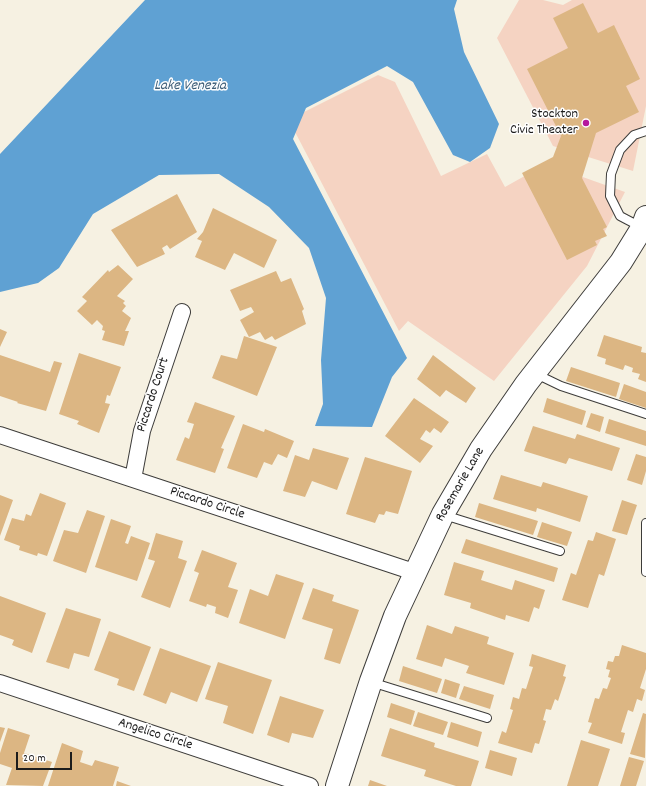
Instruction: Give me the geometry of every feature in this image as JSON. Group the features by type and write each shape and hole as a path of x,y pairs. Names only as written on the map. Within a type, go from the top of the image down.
{"street":[{"name":"Rosemarie Lane","path":"337,786 371,682 395,616 414,572 443,514 480,449 534,373 621,262 644,222"},
{"name":"Piccardo Court","path":"133,479 142,431 182,312"},
{"name":"Piccardo Circle","path":"0,435 414,572"},
{"name":"Angelico Circle","path":"0,684 310,786"}],"lane":[{"path":"644,222 620,216 610,196 611,174 620,150 634,134 646,131"},
{"path":"534,373 561,386 646,414"},
{"path":"443,514 560,551"},
{"path":"646,523 646,572"},
{"path":"371,682 487,718"}],"shaded area":[{"path":"519,0 543,0 563,5 572,0 646,0 646,106 633,171 553,146 497,38"},
{"path":"378,75 395,82 441,176 487,154 505,187 546,164 625,192 587,266 494,381 408,321 399,331 294,130 300,114"}],"water":[{"name":"Lake Venezia","path":"145,0 457,0 454,9 464,52 499,124 490,148 470,162 453,155 413,82 387,66 306,108 293,139 407,358 392,377 372,427 315,426 323,404 321,360 326,298 309,248 269,207 219,174 159,175 93,214 59,268 38,283 0,292 0,154"}],"building":[{"name":"Stockton Civic Theater","path":"583,3 598,33 614,25 640,79 626,86 639,112 596,133 582,178 607,227 603,229 607,236 595,241 597,245 567,260 522,173 553,157 561,136 527,69 568,48 553,18"},
{"path":"177,194 197,232 170,249 167,245 162,248 165,254 137,267 111,230"},
{"path":"213,208 277,240 264,268 234,253 225,270 195,257 202,241 197,239 203,232"},
{"path":"118,265 133,279 117,296 125,301 123,303 126,306 122,311 131,318 125,331 129,331 124,346 102,340 105,331 102,330 103,326 97,320 92,325 77,311 87,301 82,297 108,270 109,272"},
{"path":"276,271 281,282 291,278 304,309 302,311 306,324 275,340 272,336 265,340 260,332 249,337 240,320 254,312 251,307 240,311 230,290"},
{"path":"0,329 7,332 0,347"},
{"path":"604,335 642,347 641,352 646,353 646,382 638,379 640,374 632,372 633,368 625,365 623,370 605,364 606,359 597,356"},
{"path":"244,336 277,347 257,396 212,378 221,355 237,359"},
{"path":"79,353 121,367 110,396 107,395 105,403 110,404 99,433 77,424 79,421 59,414"},
{"path":"0,355 50,372 54,361 62,363 46,411 17,403 18,402 0,396"},
{"path":"433,355 476,388 466,403 446,390 440,397 417,379"},
{"path":"571,367 620,383 616,397 566,381"},
{"path":"624,384 646,392 646,408 619,399"},
{"path":"414,398 449,422 441,433 434,428 430,433 426,430 420,439 433,446 420,463 385,436"},
{"path":"547,398 586,411 582,425 543,412"},
{"path":"195,402 235,416 221,448 224,449 215,473 176,460 185,437 189,439 194,424 187,422"},
{"path":"591,413 604,417 600,432 586,427"},
{"path":"609,419 646,431 646,446 605,433"},
{"path":"243,424 264,432 265,429 294,441 287,458 278,454 272,465 264,462 257,478 227,468"},
{"path":"533,426 575,439 577,434 620,448 612,471 569,458 566,464 524,451"},
{"path":"313,448 349,458 337,490 312,481 305,497 283,491 295,455 309,460"},
{"path":"636,454 646,457 646,471 642,485 627,480"},
{"path":"365,457 412,471 398,514 386,511 384,515 379,514 375,523 346,514"},
{"path":"501,475 541,487 543,482 588,496 580,522 537,508 536,512 493,499"},
{"path":"40,493 66,503 47,556 38,553 37,556 19,550 20,546 4,540 12,518 24,521 26,514 31,516"},
{"path":"0,495 13,500 0,536"},
{"path":"622,500 637,505 627,535 612,531"},
{"path":"479,503 538,521 533,535 475,517"},
{"path":"87,510 105,516 86,573 53,561 64,530 78,533"},
{"path":"111,519 131,526 125,543 128,544 131,536 150,543 137,581 95,567"},
{"path":"542,522 572,532 567,546 537,537"},
{"path":"596,532 616,539 604,576 599,574 588,608 562,600 571,573 576,575 588,540 593,541"},
{"path":"156,533 183,541 178,558 187,561 170,608 141,597 155,561 148,559"},
{"path":"466,539 558,568 554,582 461,553"},
{"path":"202,550 237,563 228,587 238,590 228,618 215,613 216,607 207,604 206,607 189,601 199,573 194,571"},
{"path":"454,562 484,571 481,580 512,590 515,580 545,590 539,609 534,607 529,622 506,615 505,620 470,608 471,603 444,595"},
{"path":"276,574 304,583 285,639 239,623 250,589 268,596"},
{"path":"313,588 334,595 332,601 359,610 340,664 324,659 333,629 302,619"},
{"path":"0,596 46,613 32,653 12,645 14,640 0,635"},
{"path":"66,608 101,619 89,657 74,653 69,669 46,662"},
{"path":"427,625 452,634 455,626 489,637 487,644 514,653 504,685 466,673 469,666 445,658 442,667 416,659"},
{"path":"109,631 151,647 134,691 117,685 119,679 94,670"},
{"path":"622,645 646,653 646,669 640,688 645,690 642,701 637,699 633,712 628,710 621,732 625,733 622,744 588,733 592,723 588,722 595,698 599,699 603,688 607,689 611,678 608,677 610,670 606,669 608,661 613,662 615,656 619,656"},
{"path":"160,648 211,666 197,702 171,692 166,704 143,695"},
{"path":"532,654 566,665 563,676 566,677 558,701 555,699 551,710 546,709 543,720 546,721 539,744 535,743 532,753 498,743 502,731 506,733 513,710 510,709 513,697 519,699 522,688 526,689 533,667 529,666"},
{"path":"218,662 272,680 253,734 223,723 228,706 205,699"},
{"path":"403,666 442,679 437,693 399,681"},
{"path":"445,679 460,684 456,698 441,693"},
{"path":"464,686 494,695 490,709 459,699"},
{"path":"280,696 324,710 313,738 292,733 289,743 267,735"},
{"path":"391,703 415,711 411,725 387,717"},
{"path":"418,712 448,722 443,735 413,726"},
{"path":"643,713 646,714 645,758 630,754"},
{"path":"451,722 482,732 478,747 447,737"},
{"path":"0,727 5,728 0,742"},
{"path":"8,728 30,735 24,753 52,762 43,786 6,785 12,768 0,764 0,753"},
{"path":"390,728 435,743 434,747 479,761 471,786 456,786 424,776 426,770 381,756"},
{"path":"581,740 610,749 598,786 567,786"},
{"path":"62,743 83,751 80,762 92,766 95,760 119,767 113,786 48,786"},
{"path":"490,750 517,758 512,776 485,768"},
{"path":"629,757 644,761 636,786 620,786"},
{"path":"370,780 387,786 368,786"},
{"path":"117,781 131,786 116,786"}],"place":[{"name":"Stockton Civic Theater","path":"586,123"}]}
